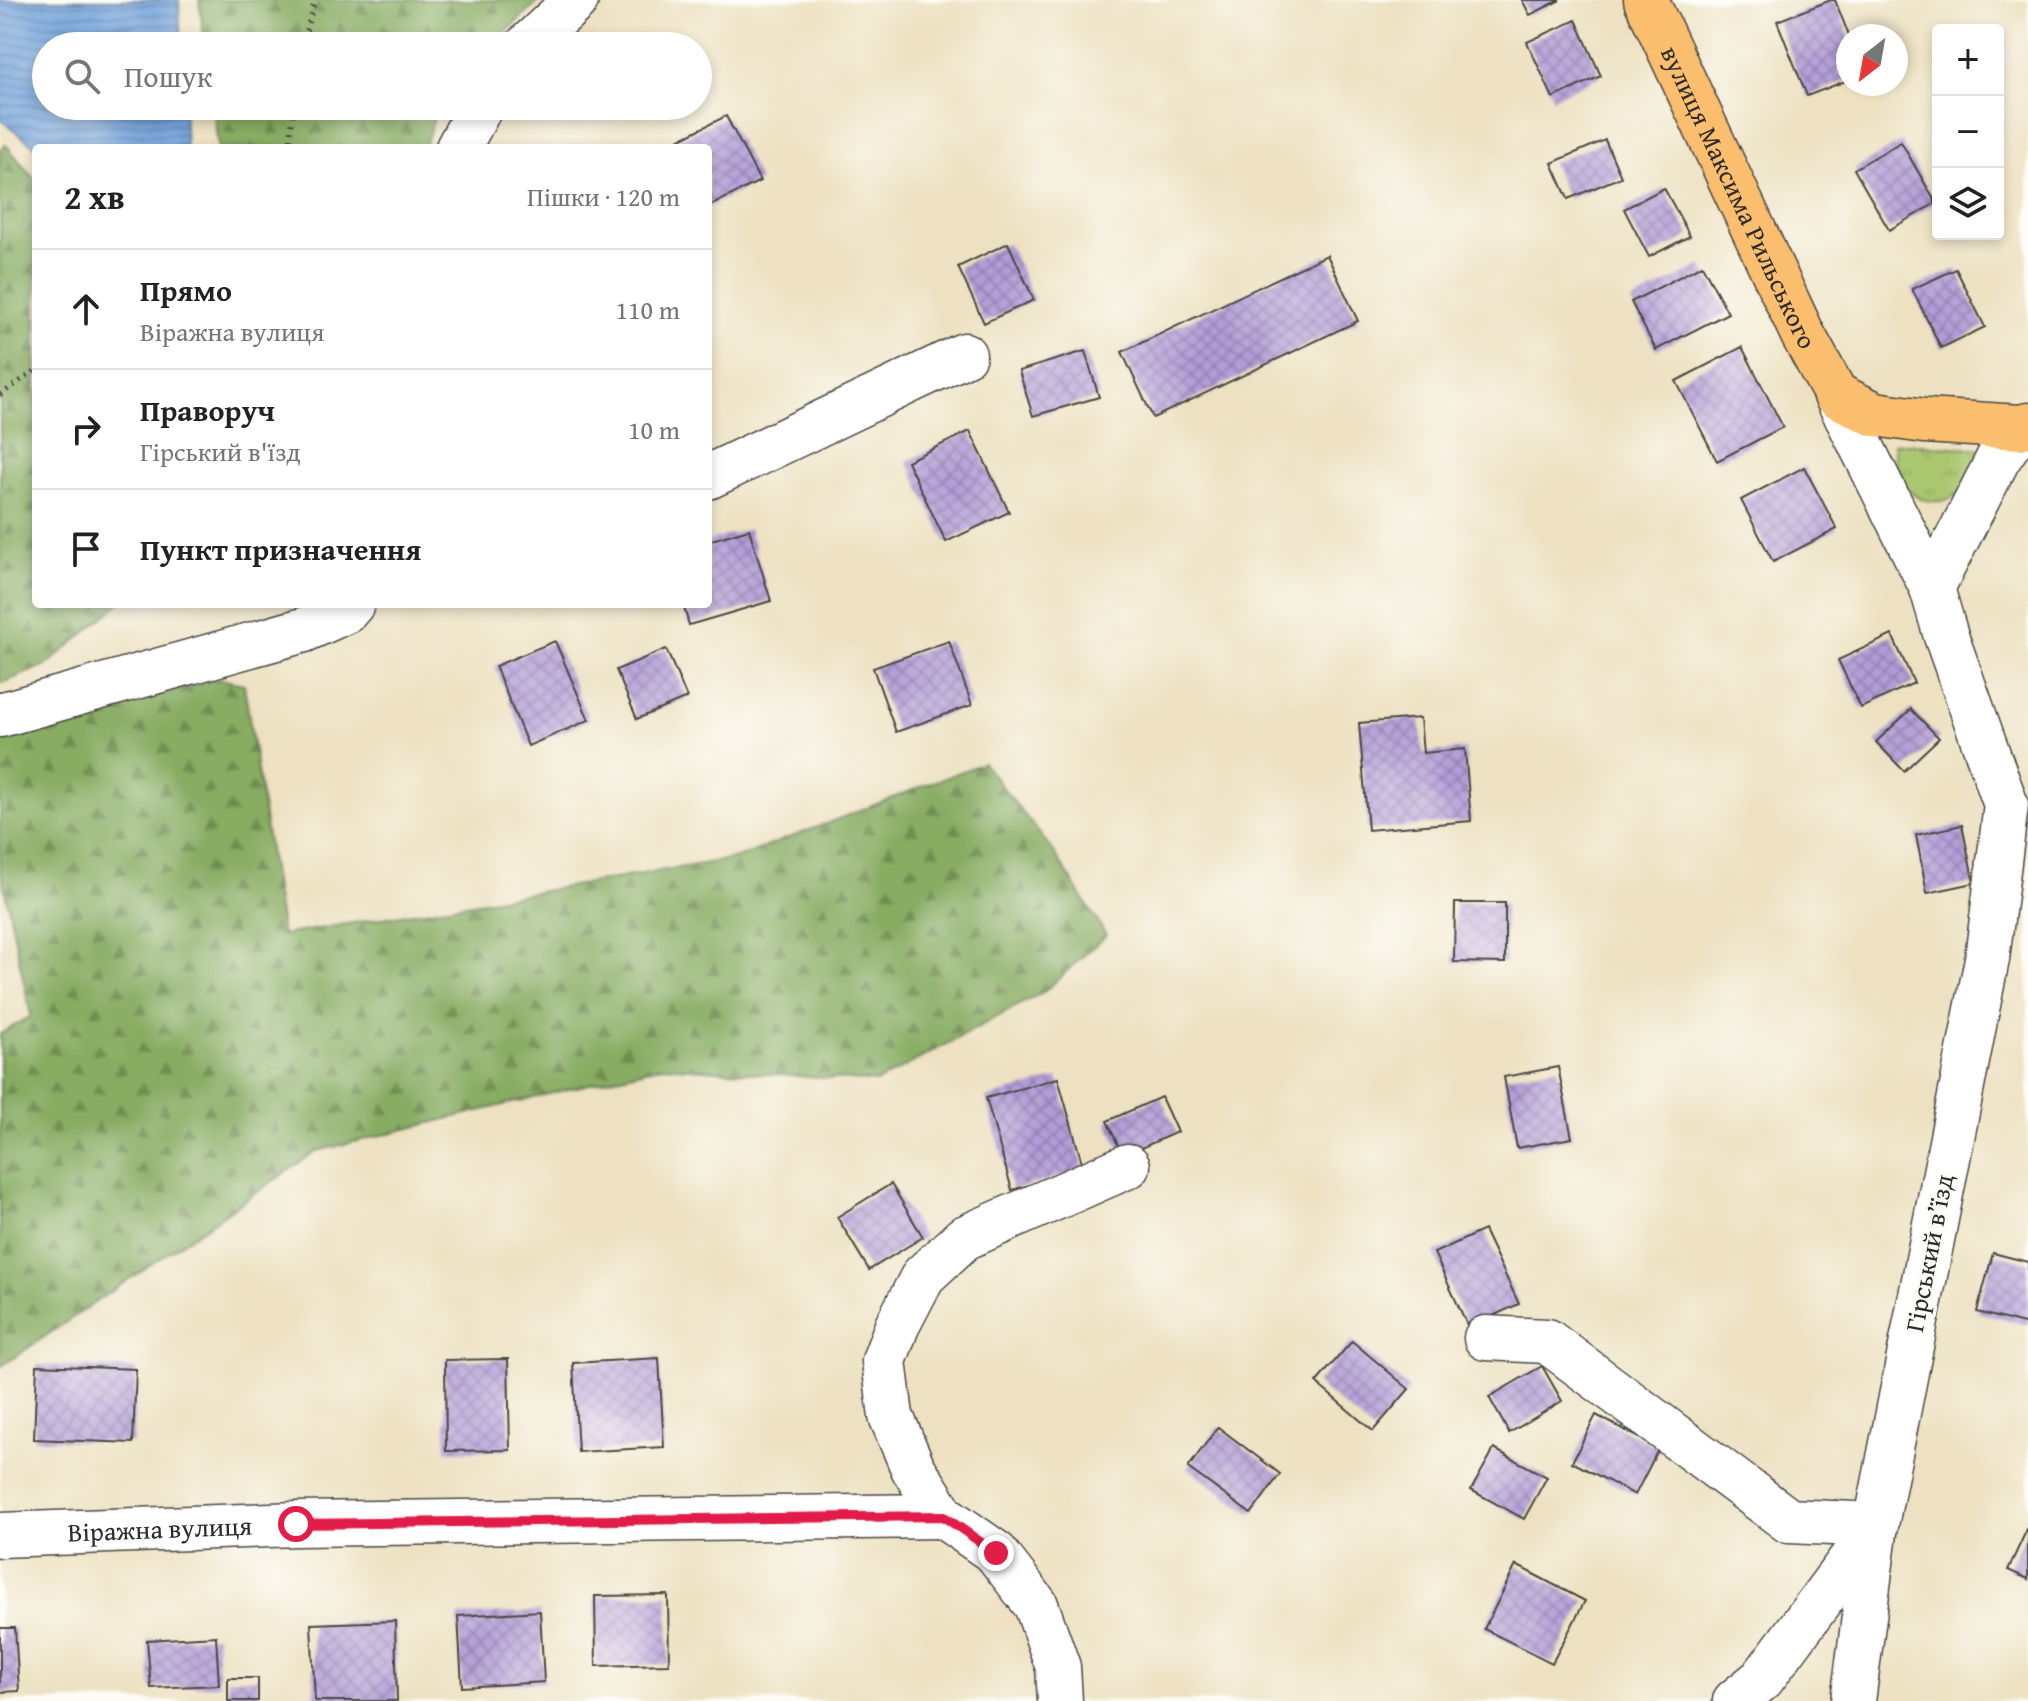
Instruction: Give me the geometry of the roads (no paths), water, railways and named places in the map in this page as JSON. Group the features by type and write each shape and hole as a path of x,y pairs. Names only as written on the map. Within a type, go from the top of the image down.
{"main road":[{"name":"вулиця Максима Рильського","path":"1646,0 1803,335 1836,395"},
{"path":"1836,395 1875,414 1925,421 2024,426"}],"street":[{"path":"542,32 576,0"},
{"path":"460,144 473,120"},
{"path":"712,475 964,355"},
{"name":"вулиця Максима Рильського","path":"1836,395 1932,588 2017,813"},
{"path":"1932,588 1998,459 2024,426"},
{"path":"0,715 304,630 349,608"},
{"name":"Гірський в’їзд","path":"1853,1701 1876,1525 2017,813"},
{"path":"1060,1701 1058,1667 1036,1605 996,1553 943,1516 913,1468 891,1416 884,1361 897,1326 923,1276 964,1238 1128,1166"},
{"path":"1486,1338 1547,1341 1789,1521 1876,1525"},
{"name":"Віражна вулиця","path":"0,1535 296,1524 943,1516"},
{"path":"1735,1701 1762,1679 1876,1525"}],"water":[{"path":"0,0 179,0 180,32 32,32 32,120 185,120 186,144 32,144 0,119"}]}
